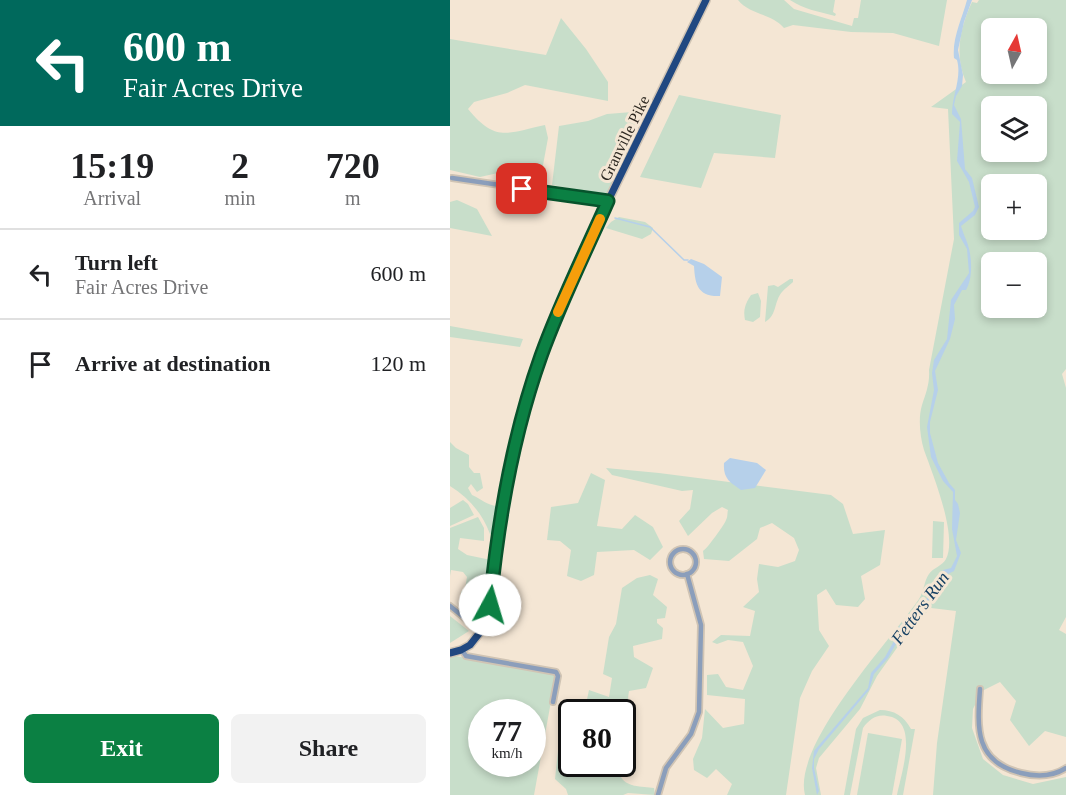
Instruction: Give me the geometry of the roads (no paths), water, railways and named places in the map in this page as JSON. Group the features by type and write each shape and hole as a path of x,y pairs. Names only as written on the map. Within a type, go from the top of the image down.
{"highway":[{"name":"Granville Pike","path":"482,632 488,616 503,494 523,413 557,314 608,201 706,0"},
{"path":"450,652 462,650 474,642 482,632"}],"street":[{"path":"452,178 608,201"},
{"path":"678,550 688,550 695,558 694,567 687,574 677,573 671,566 671,556 678,550"},
{"path":"658,795 663,775 674,756 691,735 699,712 700,625 687,574"},
{"path":"450,606 482,632"},
{"path":"462,650 466,656 556,672 558,676 553,702"},
{"path":"980,689 979,733 986,752 994,762 1005,769 1038,776 1052,775 1066,768"}],"water":[{"name":"Fetters Run","path":"967,0 972,0 958,50 963,75 962,86 954,105 961,119 965,169 972,178 979,207 975,215 961,226 969,250 971,274 966,290 962,290 954,305 955,319 950,339 935,371 938,390 930,422 930,433 938,463 955,490 955,500 960,513 956,540 961,553 954,571 938,584 922,612 906,626 888,658 874,674 869,690 819,749 814,759 819,791 817,795 812,768 814,751 868,688 871,673 885,657 894,641 897,629 926,600 943,570 951,568 957,556 952,529 953,492 943,481 931,457 927,427 934,390 932,373 934,360 947,339 951,300 969,273 967,249 959,235 959,223 975,207 969,182 957,161 960,122 952,114 958,80 954,43"},
{"path":"691,259 704,264 722,277 720,296 706,294 699,288 694,266 687,262"},
{"path":"730,458 757,463 766,470 755,488 741,490 728,479 724,463"}],"waterway":[{"path":"615,218 650,227 684,260 688,260"}]}
